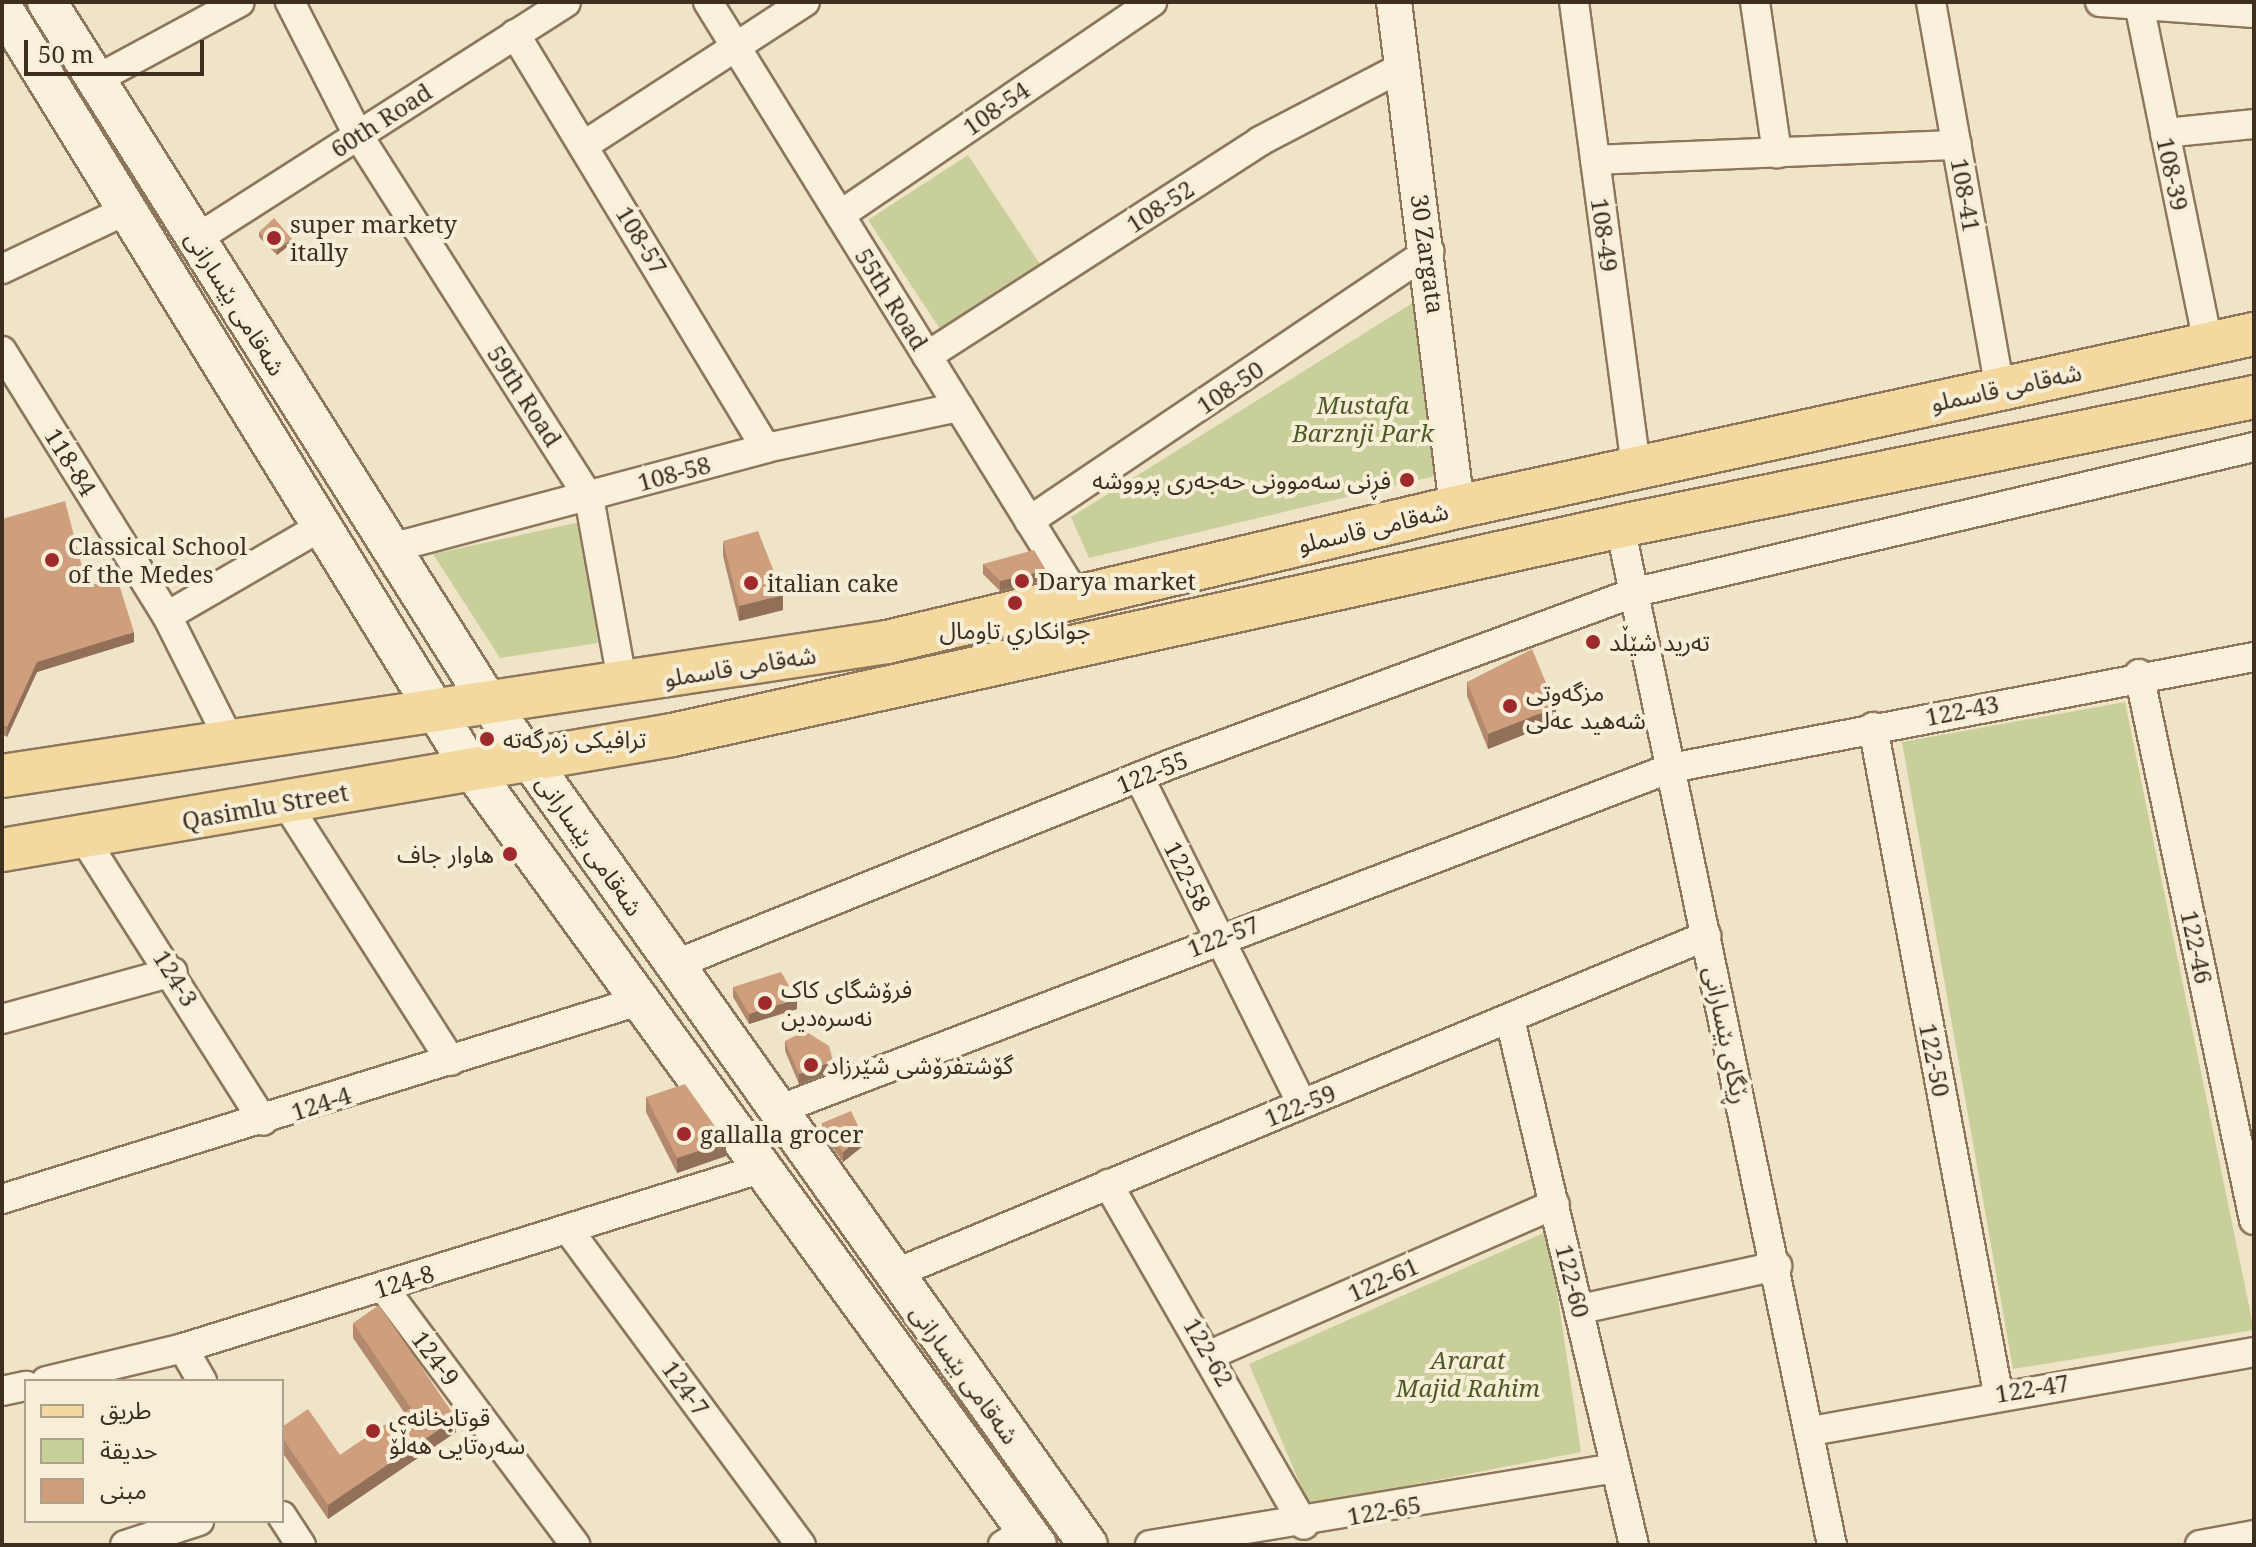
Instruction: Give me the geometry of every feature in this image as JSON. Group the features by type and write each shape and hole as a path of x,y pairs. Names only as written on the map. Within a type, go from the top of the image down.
{"main road":[{"name":"شەقامی بێسارانی","path":"47,2 489,703 1088,1545"},
{"name":"شەقامی بێسارانی","path":"2,7 273,437 472,770 760,1169 1022,1540"},
{"name":"شەقامی قاسملو","path":"489,703 623,686 887,642 1457,507 2254,334"},
{"name":"شەقامی قاسملو","path":"528,758 672,735 1107,645 1620,526 2254,397"},
{"path":"273,437 307,415"},
{"path":"2,776 434,708 489,703"},
{"name":"Qasimlu Street","path":"2,850 286,803 528,758"}],"street":[{"path":"97,79 240,2"},
{"name":"59th Road","path":"290,2 358,135 589,497 623,686"},
{"name":"60th Road","path":"196,239 566,2"},
{"name":"55th Road","path":"708,2 1076,596"},
{"path":"586,144 805,2"},
{"name":"108-54","path":"840,215 1152,2"},
{"name":"30 Zargata","path":"1394,2 1400,68 1429,251 1457,507"},
{"name":"108-49","path":"1574,2 1636,468"},
{"path":"1755,2 1777,153"},
{"name":"108-41","path":"1931,2 2000,388"},
{"path":"2100,2 2254,13"},
{"name":"108-39","path":"2139,4 2208,344"},
{"name":"108-57","path":"515,34 586,144 766,448"},
{"name":"108-52","path":"927,356 1260,141 1400,68"},
{"path":"2165,133 2254,124"},
{"path":"1595,160 1957,145"},
{"path":"2,269 129,209"},
{"name":"108-50","path":"1029,521 1429,251"},
{"name":"118-84","path":"2,351 167,616 230,741"},
{"name":"108-58","path":"391,548 766,448 959,407"},
{"name":"122-55","path":"674,965 1139,777 1636,592 2254,447"},
{"path":"167,616 324,525"},
{"name":"ڕێگای بێسارانی","path":"1620,526 1777,1266 1832,1545"},
{"name":"122-43","path":"1671,768 2139,674 2254,657"},
{"name":"122-46","path":"2139,674 2243,1111 2254,1220"},
{"name":"122-50","path":"1873,727 1998,1393"},
{"name":"122-57","path":"778,1110 1219,937 1671,768"},
{"name":"122-58","path":"1139,777 1302,1104"},
{"path":"286,803 451,1061"},
{"name":"124-3","path":"83,837 173,972 263,1121"},
{"name":"122-59","path":"894,1274 1706,936"},
{"path":"2,1019 173,972"},
{"name":"124-4","path":"2,1199 263,1121 639,1001"},
{"name":"122-60","path":"1510,1019 1581,1309 1634,1545"},
{"name":"124-8","path":"54,1379 183,1348 570,1232 760,1169"},
{"name":"122-62","path":"1108,1184 1212,1354 1304,1525"},
{"name":"122-61","path":"1212,1354 1555,1204"},
{"name":"124-7","path":"570,1232 801,1545"},
{"path":"1581,1309 1777,1266"},
{"name":"124-9","path":"383,1287 575,1545"},
{"path":"183,1348 201,1379"},
{"name":"122-47","path":"1811,1431 1998,1393 2254,1352"},
{"path":"2,1391 24,1386"},
{"name":"122-65","path":"1150,1545 1304,1525 1616,1468"},
{"path":"284,1519 301,1545"},
{"path":"125,1545 193,1523"},
{"path":"2200,1545 2254,1535"}],"green space":[{"path":"968,155 1042,267 942,332 868,220"},
{"name":"Mustafa Barznji Park","path":"1419,299 1444,474 1089,558 1071,517"},
{"path":"580,522 598,643 500,658 433,554"},
{"path":"2125,702 2254,1330 2013,1369 1902,742"},
{"name":"Ararat Majid Rahim","path":"1548,1231 1581,1452 1309,1505 1249,1364"}],"building":[{"name":"super markety itally","path":"274,218 292,239 277,250 259,232"},
{"path":"65,501 87,586 117,578 134,632 37,662 7,727 2,724 2,519"},
{"name":"italian cake","path":"758,531 783,595 739,606 723,541"},
{"path":"1034,550 1046,570 1000,581 983,564"},
{"path":"1532,649 1556,707 1488,734 1467,682"},
{"name":"فرۆشگای کاک نەسرەدین","path":"781,972 797,999 749,1014 733,987"},
{"name":"گۆشتفرۆشی شێرزاد","path":"805,1031 829,1046 833,1061 799,1074 785,1041"},
{"name":"gallalla grocer","path":"685,1084 726,1142 677,1158 646,1097"},
{"path":"851,1111 863,1136 843,1152 822,1123"},
{"path":"379,1305 456,1418 328,1505 284,1440 284,1426 308,1409 340,1455 411,1408 353,1323"}],"place":[{"name":"super markety itally","path":"274,238"},
{"name":"فڕنی سەموونی حەجەری پرووشە","path":"1407,480"},
{"name":"Classical School of the Medes","path":"52,560"},
{"name":"Darya market","path":"1022,581"},
{"name":"italian cake","path":"751,583"},
{"name":"جوانكاري تاومال","path":"1015,603"},
{"name":"تەرید شێڵد","path":"1593,642"},
{"name":"مزگەوتی شەهید عەلی","path":"1510,706"},
{"name":"ترافیکی زەرگەتە","path":"487,739"},
{"name":"هاوار جاف","path":"510,854"},
{"name":"فرۆشگای کاک نەسرەدین","path":"765,1003"},
{"name":"گۆشتفرۆشی شێرزاد","path":"811,1065"},
{"name":"gallalla grocer","path":"684,1134"},
{"name":"قوتابخانەی سەرەتایی هەڵۆ","path":"373,1431"}]}
